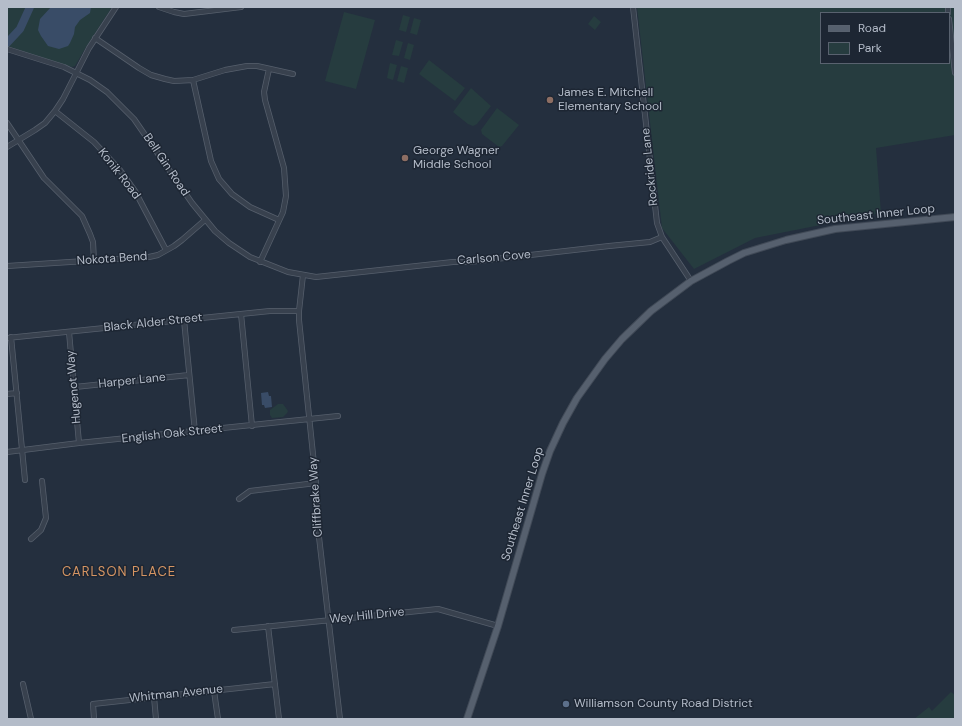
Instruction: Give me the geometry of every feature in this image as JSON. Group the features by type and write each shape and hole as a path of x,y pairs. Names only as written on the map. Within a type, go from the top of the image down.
{"main road":[{"name":"Southeast Inner Loop","path":"467,719 498,626 550,451 577,398 605,359 622,339 651,311 691,281 744,253 810,233 871,224 955,217"}],"street":[{"path":"7,147 40,126 55,111 89,48 116,7"},
{"path":"159,7 184,14 206,9 241,7"},
{"name":"Rockride Lane","path":"633,7 655,214 662,237 691,281"},
{"path":"950,28 955,72"},
{"path":"95,38 151,75 174,81 194,80 237,67 256,66 293,74"},
{"name":"Bell Gin Road","path":"7,49 51,62 76,72 107,92 134,119 205,220 229,243 260,262 288,272 303,276 316,277 325,275"},
{"path":"260,262 285,206 286,188 284,168 265,100 264,92 269,69"},
{"path":"194,80 211,161 219,179 232,194 250,207 279,220"},
{"name":"Konik Road","path":"55,111 83,132 120,170 135,191 166,250"},
{"path":"7,123 44,178 82,216 93,242 94,261"},
{"name":"Nokota Bend","path":"7,266 149,257 158,255 182,240 205,220"},
{"name":"Carlson Cove","path":"325,275 453,262 469,262 650,242 662,237"},
{"name":"Cliffbrake Way","path":"303,276 299,311 316,483 319,537 340,719"},
{"name":"Black Alder Street","path":"9,337 241,314 299,311"},
{"path":"241,314 252,426"},
{"path":"184,320 195,432"},
{"name":"Hugenot Way","path":"69,332 79,443"},
{"path":"9,337 17,393 25,480"},
{"name":"Harper Lane","path":"75,387 189,375"},
{"path":"7,394 17,393"},
{"name":"English Oak Street","path":"7,452 338,416"},
{"path":"31,539 41,530 46,518 42,481"},
{"path":"239,499 250,491 316,483"},
{"name":"Wey Hill Drive","path":"234,630 438,609 498,626"},
{"path":"268,626 279,719"},
{"path":"23,684 31,719"},
{"name":"Whitman Avenue","path":"94,719 93,704 275,684"},
{"path":"214,690 218,719"},
{"path":"154,697 156,719"}],"green space":[{"path":"7,7 112,7 75,66 72,67 7,46"},
{"path":"637,7 955,7 955,135 876,148 881,213 755,238 694,269 662,228"},
{"path":"344,12 375,20 356,89 325,81"},
{"path":"403,15 410,17 406,32 399,30"},
{"path":"594,16 601,22 595,30 588,24"},
{"path":"414,18 421,20 417,35 410,33"},
{"path":"396,40 403,42 399,56 392,55"},
{"path":"408,43 414,45 410,60 404,58"},
{"path":"429,60 465,88 455,101 419,74"},
{"path":"390,63 397,65 393,80 387,78"},
{"path":"401,66 408,68 404,83 397,81"},
{"path":"471,88 491,106 477,124 473,126 468,124 453,112"},
{"path":"497,108 519,125 502,146 499,147 482,134 481,130"},
{"path":"278,404 283,404 288,411 283,417 272,418 270,415 270,410"},
{"path":"951,692 955,695 955,719 914,719 929,707 932,711"}],"water":[{"path":"51,7 91,7 90,13 80,20 75,27 74,34 68,46 59,49 48,46 38,30 40,19"},
{"path":"268,392 269,396 271,396 272,407 265,408 264,405 262,405 261,393"}],"waterway":[{"path":"7,43 20,29 30,7"}],"place":[{"name":"James E. Mitchell Elementary School","path":"550,100"},
{"name":"George Wagner Middle School","path":"405,158"},
{"name":"Williamson County Road District","path":"566,704"}],"district":[{"name":"CARLSON PLACE","path":"119,573"}]}
